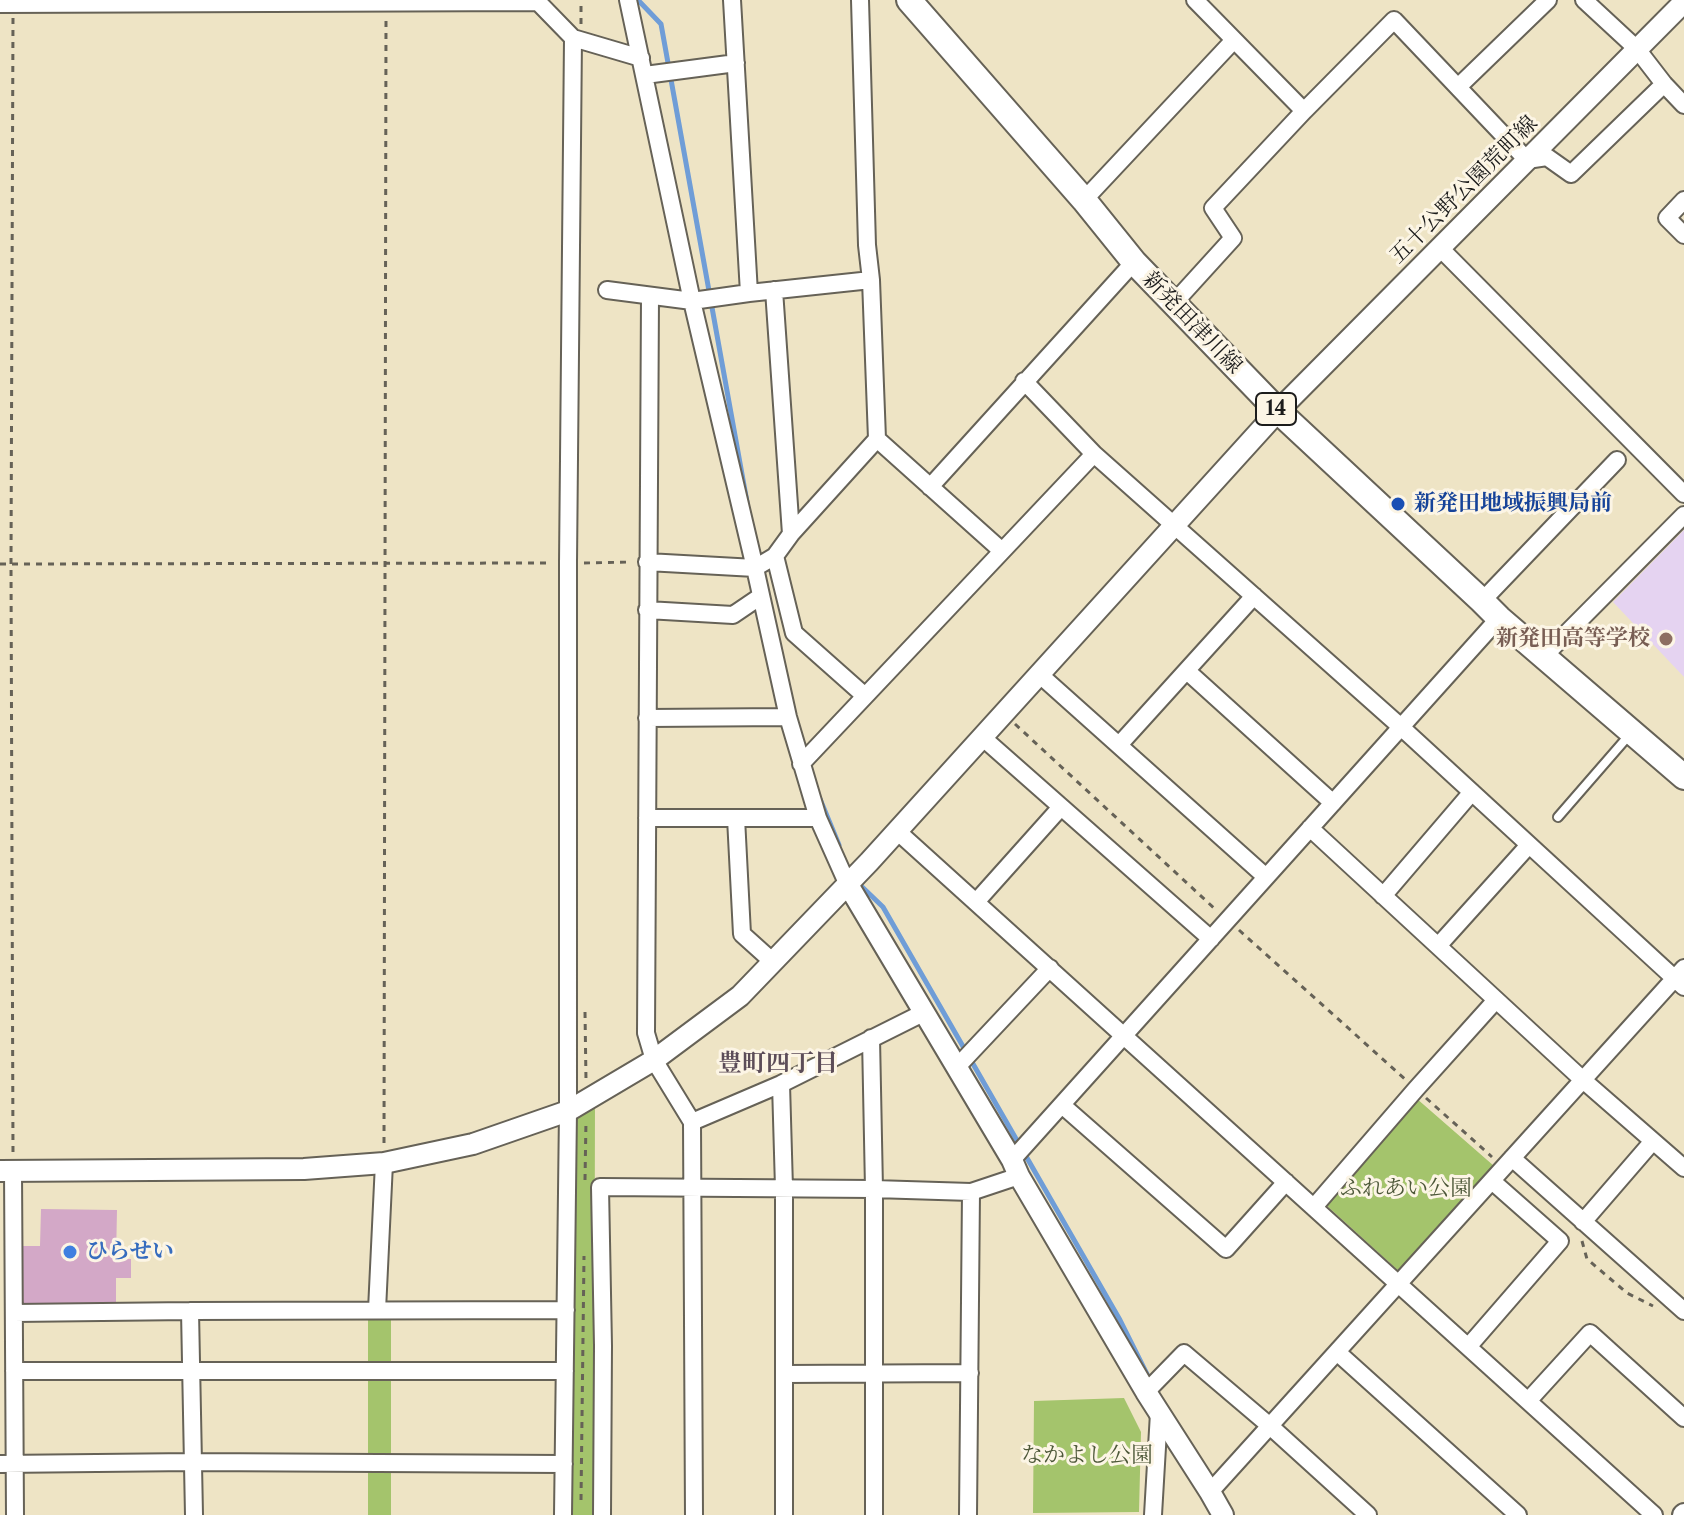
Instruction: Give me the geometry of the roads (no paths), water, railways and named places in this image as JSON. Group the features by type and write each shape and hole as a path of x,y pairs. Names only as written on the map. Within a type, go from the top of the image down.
{"main road":[{"name":"新発田津川線","path":"909,0 1084,200 1134,262 1278,411 1490,609 1684,777"}],"street":[{"path":"628,0 692,301 788,717 818,818 847,883 1146,1392 1223,1515"},
{"path":"732,0 749,293"},
{"path":"647,562 755,568 775,556 877,439 867,245 860,0"},
{"path":"1195,0 1304,111"},
{"path":"1458,87 1548,0"},
{"path":"1584,0 1637,49 1684,105"},
{"path":"6,4 537,1 573,38 643,66 736,63"},
{"name":"五十公野公園荒町線","path":"7,1170 304,1169 384,1163 473,1144 568,1111 654,1060 740,996 897,831 1278,411 1684,2"},
{"path":"1173,304 1233,238 1213,208 1394,20 1527,160 1547,157 1571,174 1664,84"},
{"path":"563,1515 573,38"},
{"path":"1084,200 1234,40"},
{"path":"1684,200 1667,218 1684,235"},
{"path":"1440,248 1684,494"},
{"path":"930,487 1134,262"},
{"path":"607,290 692,301 871,280"},
{"path":"774,290 791,534"},
{"path":"650,296 646,1033 654,1060 692,1122 694,1515"},
{"path":"1024,381 1094,454 1681,978 1583,1080 1210,1492"},
{"path":"877,439 1002,551"},
{"path":"801,764 1094,454"},
{"path":"602,1515 600,1187 971,1192 1016,1168 1062,1105 1401,727 1490,609 1617,460"},
{"path":"1544,656 1684,515"},
{"path":"775,556 794,633 865,696"},
{"path":"647,610 733,615 761,596"},
{"path":"1119,745 1254,596"},
{"path":"1187,671 1333,803"},
{"path":"1039,674 1266,877"},
{"path":"647,718 788,717"},
{"path":"982,737 1211,939"},
{"path":"1383,896 1472,792"},
{"path":"976,902 1061,807"},
{"path":"647,818 818,818"},
{"path":"736,818 742,934 772,961"},
{"path":"1310,828 1583,1080 1684,1168"},
{"path":"897,831 1654,1515"},
{"path":"1438,946 1529,845"},
{"path":"956,1068 1050,968"},
{"path":"1314,1207 1496,1000"},
{"path":"692,1122 781,1084 923,1013"},
{"path":"871,1038 874,1515"},
{"path":"781,1084 784,1515"},
{"path":"1062,1105 1226,1249 1286,1182"},
{"path":"1582,1230 1653,1141"},
{"path":"377,1310 384,1163"},
{"path":"1508,1163 1582,1230 1684,1311"},
{"path":"7,1170 14,1313 8,1464 15,1515"},
{"path":"1468,1347 1560,1241 1492,1181"},
{"path":"968,1515 971,1192"},
{"path":"14,1313 566,1310"},
{"path":"190,1311 194,1515"},
{"path":"1528,1401 1590,1333 1684,1418"},
{"path":"1337,1352 1518,1515"},
{"path":"1146,1392 1184,1353 1368,1515"},
{"path":"14,1371 565,1371"},
{"path":"784,1374 970,1373"},
{"path":"1153,1515 1159,1413"},
{"path":"8,1464 564,1464"}],"lane":[{"path":"1558,817 1633,732"}],"waterway":[{"path":"638,0 661,24 747,502"},
{"path":"820,799 839,845"},
{"path":"858,883 883,907 1120,1320 1150,1380"}],"place":[{"name":"新発田地域振興局前","path":"1398,504"},
{"name":"新発田高等学校","path":"1666,639"},
{"name":"ひらせい","path":"70,1252"}],"district":[{"name":"豊町四丁目","path":"778,1064"}],"park label":[{"name":"ふれあい公園","path":"1406,1189"},
{"name":"なかよし公園","path":"1087,1456"}]}
